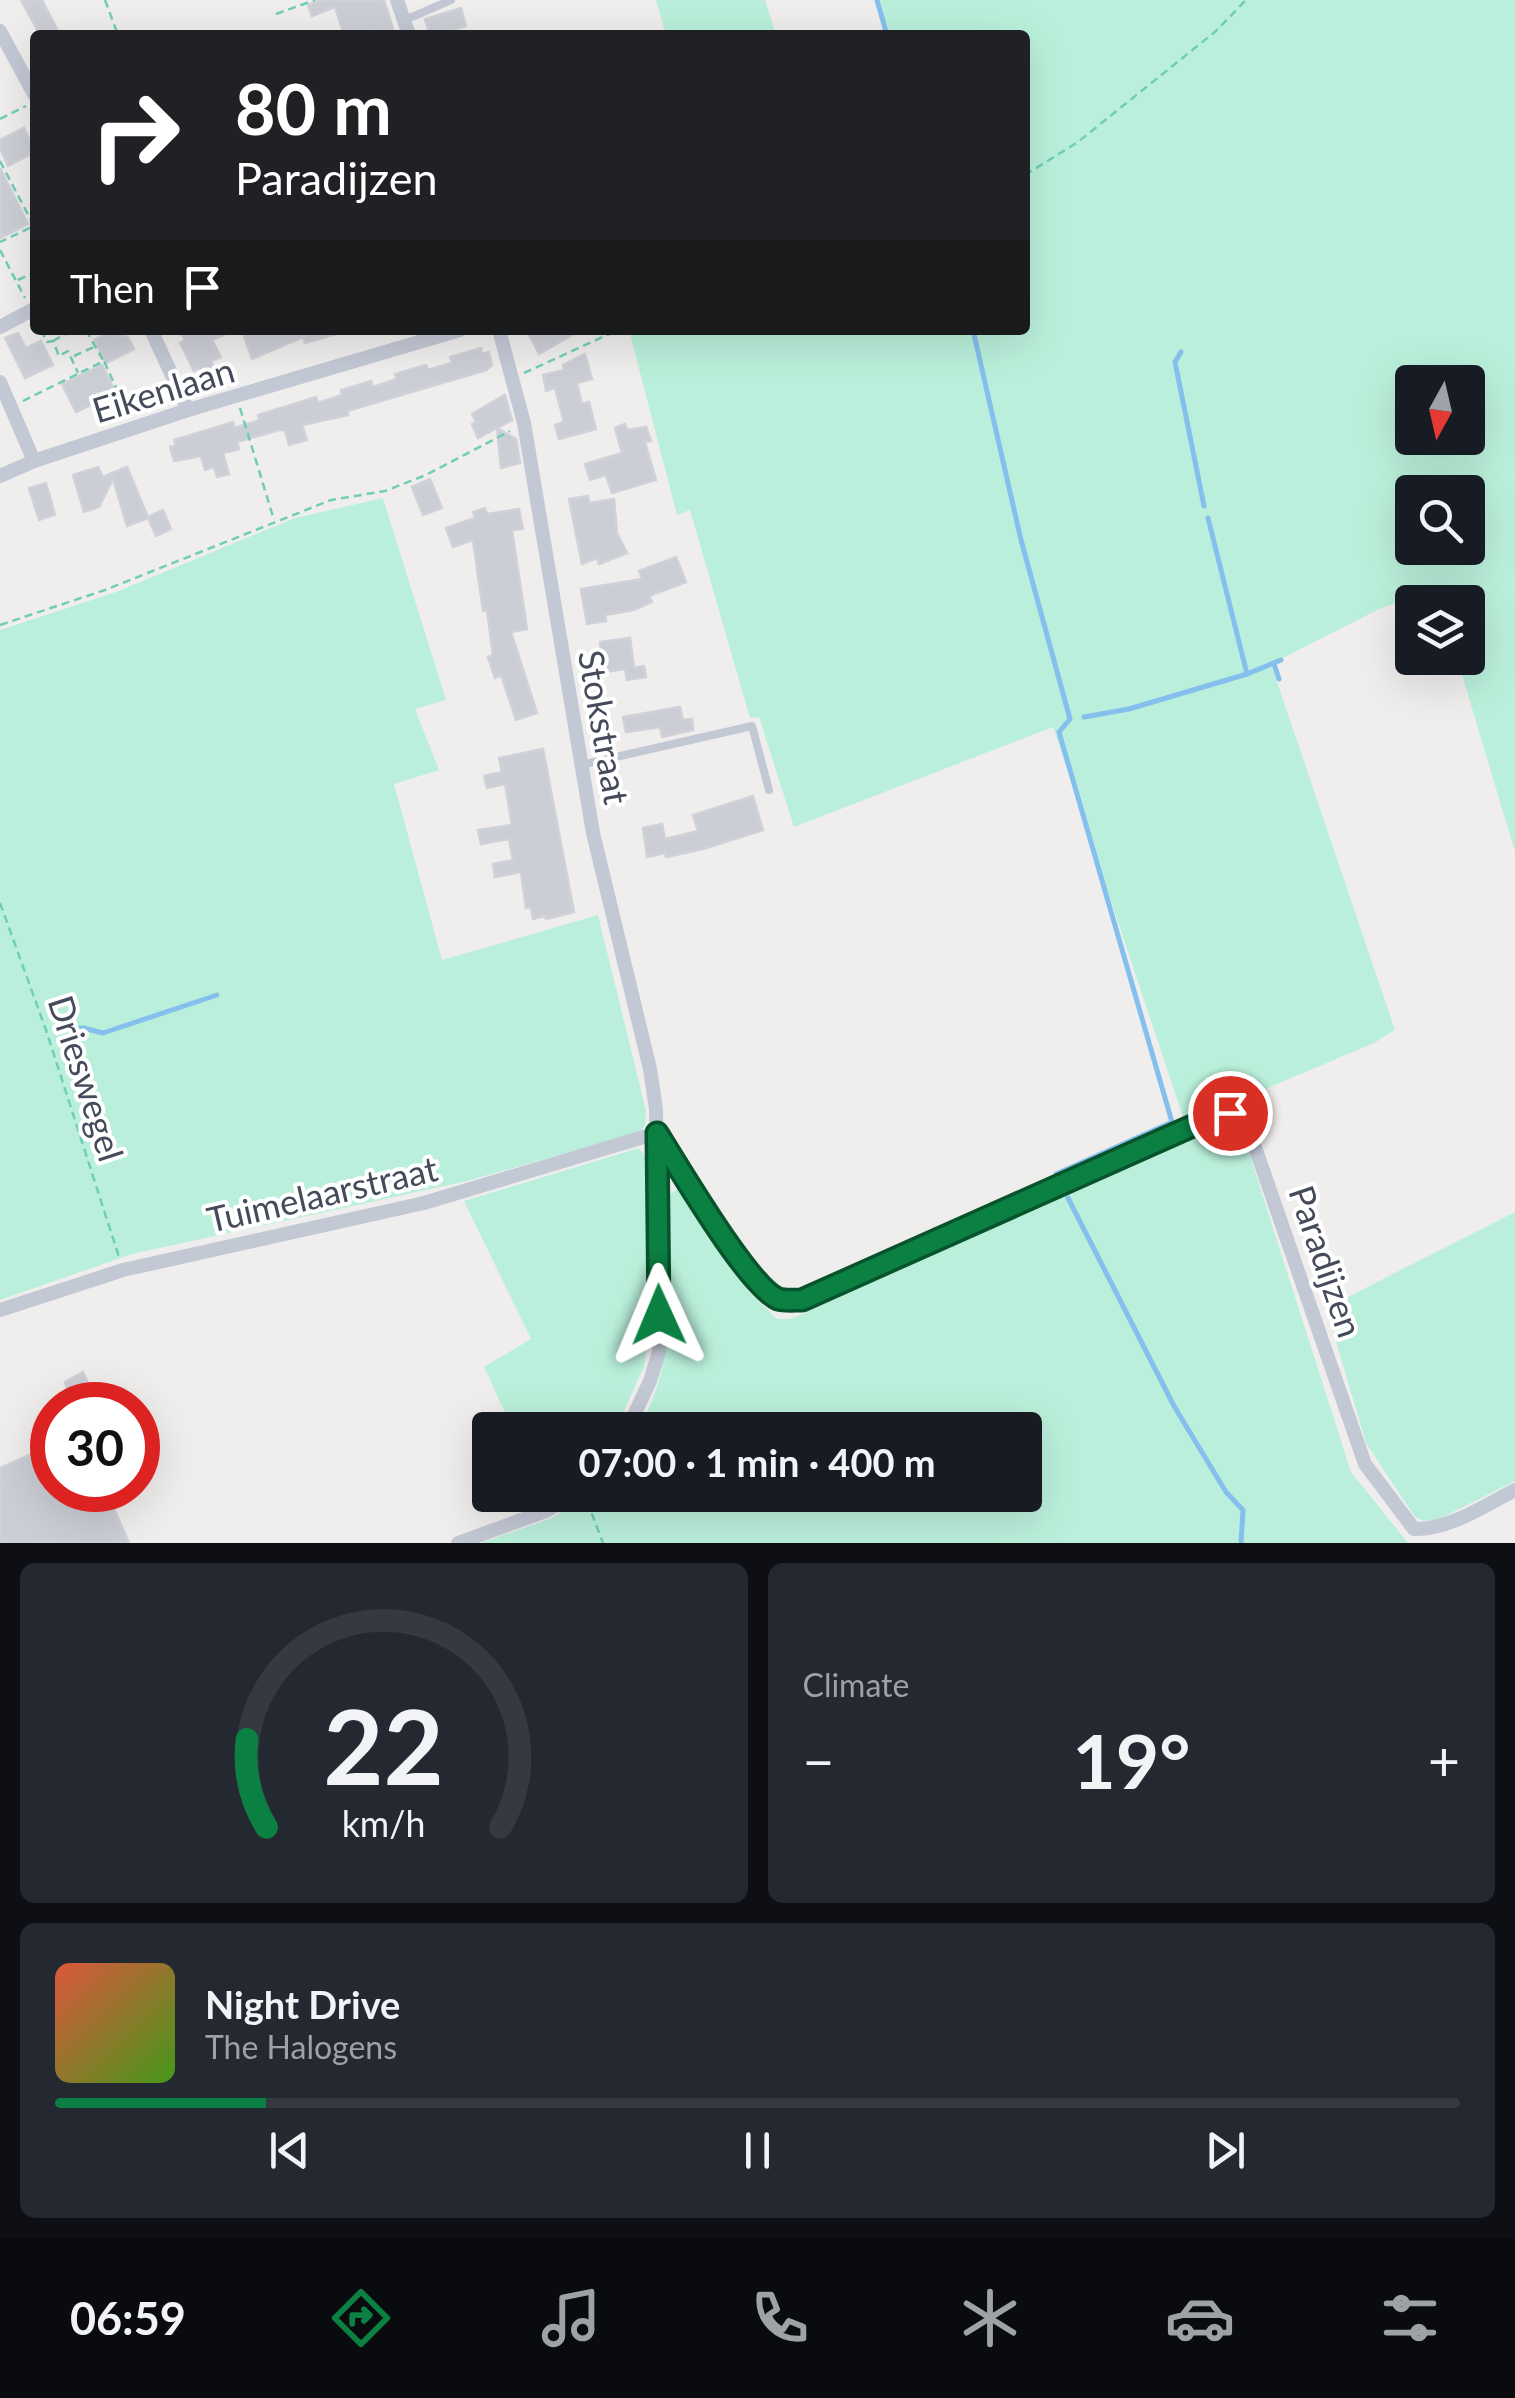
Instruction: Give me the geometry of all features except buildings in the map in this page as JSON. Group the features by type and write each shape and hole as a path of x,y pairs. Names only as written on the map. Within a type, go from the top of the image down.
{"street":[{"path":"397,0 406,28"},
{"path":"0,30 30,89"},
{"path":"0,326 30,311"},
{"path":"153,335 188,410"},
{"name":"Eikenlaan","path":"0,476 188,410 443,335"},
{"name":"Stokstraat","path":"500,335 524,423 581,765 622,960 650,1069 657,1133 659,1352 635,1412"},
{"path":"0,382 34,461"},
{"name":"Paradijzen","path":"657,1133 721,1234 766,1291 780,1300 802,1300 1217,1115 1230,1113 1240,1117 1248,1126 1366,1464 1375,1477 1414,1529 1428,1529 1459,1519 1515,1490"},
{"name":"Tuimelaarstraat","path":"0,1310 123,1270 424,1203 657,1133"},
{"path":"458,1543 543,1512"}],"lane":[{"path":"406,28 452,0"},
{"path":"581,765 752,726 768,790"}],"path":[{"path":"105,0 116,30"},
{"path":"276,14 315,0"},
{"path":"1030,172 1078,142 1245,2"},
{"path":"0,119 30,102"},
{"path":"1,163 30,218"},
{"path":"0,242 30,228"},
{"path":"0,250 30,306"},
{"path":"16,281 30,274"},
{"path":"44,335 47,342 63,335"},
{"path":"89,335 135,428"},
{"path":"513,378 607,335"},
{"path":"53,340 58,356 68,351 79,374"},
{"path":"71,357 96,346"},
{"path":"12,406 104,361"},
{"path":"236,397 275,521"},
{"path":"0,625 105,590 331,500 385,491 426,475 524,423"},
{"name":"Drieswegel","path":"0,903 46,1030 123,1270"},
{"path":"590,1512 602,1543"}],"green space":[{"path":"656,0 765,0 774,30 665,30"},
{"path":"880,0 1515,0 1515,852 1462,675 1485,675 1485,585 1395,585 1395,603 1271,664 1395,1030 1374,1043 1185,1123 1053,727 794,827 759,717 750,718 690,510 677,515 630,335 1030,335 1030,30 888,30"},
{"path":"383,498 446,700 415,709 439,770 394,784 442,960 598,915 646,1111 645,1125 640,1132 467,1181 132,1254 0,1300 0,630 116,592 295,518"},
{"path":"1216,1126 1233,1126 1242,1131 1351,1472 1408,1543 481,1543 561,1512 1042,1512 1042,1412 647,1412 665,1349 666,1220 670,1194 680,1188 686,1192 749,1292 777,1319 791,1319"},
{"path":"639,1148 645,1156 648,1333 644,1367 623,1412 505,1412 484,1367 531,1339 464,1201"},
{"path":"1515,1212 1515,1481 1437,1520 1424,1521 1415,1517 1366,1443 1326,1308"}],"waterway":[{"path":"877,0 886,30"},
{"path":"974,335 1021,540 1070,719 1059,732 1172,1122 1056,1174"},
{"path":"1181,352 1175,362 1204,506"},
{"path":"1084,717 1129,709 1247,674 1208,518"},
{"path":"1247,674 1281,660"},
{"path":"1274,664 1279,679"},
{"path":"58,1029 83,1028 103,1033 217,995"},
{"path":"1068,1198 1174,1406 1226,1492 1243,1510 1241,1543"}],"route":[{"path":"659,1315 657,1133 721,1234 766,1291 780,1300 802,1300 1217,1115 1230,1113"}]}
